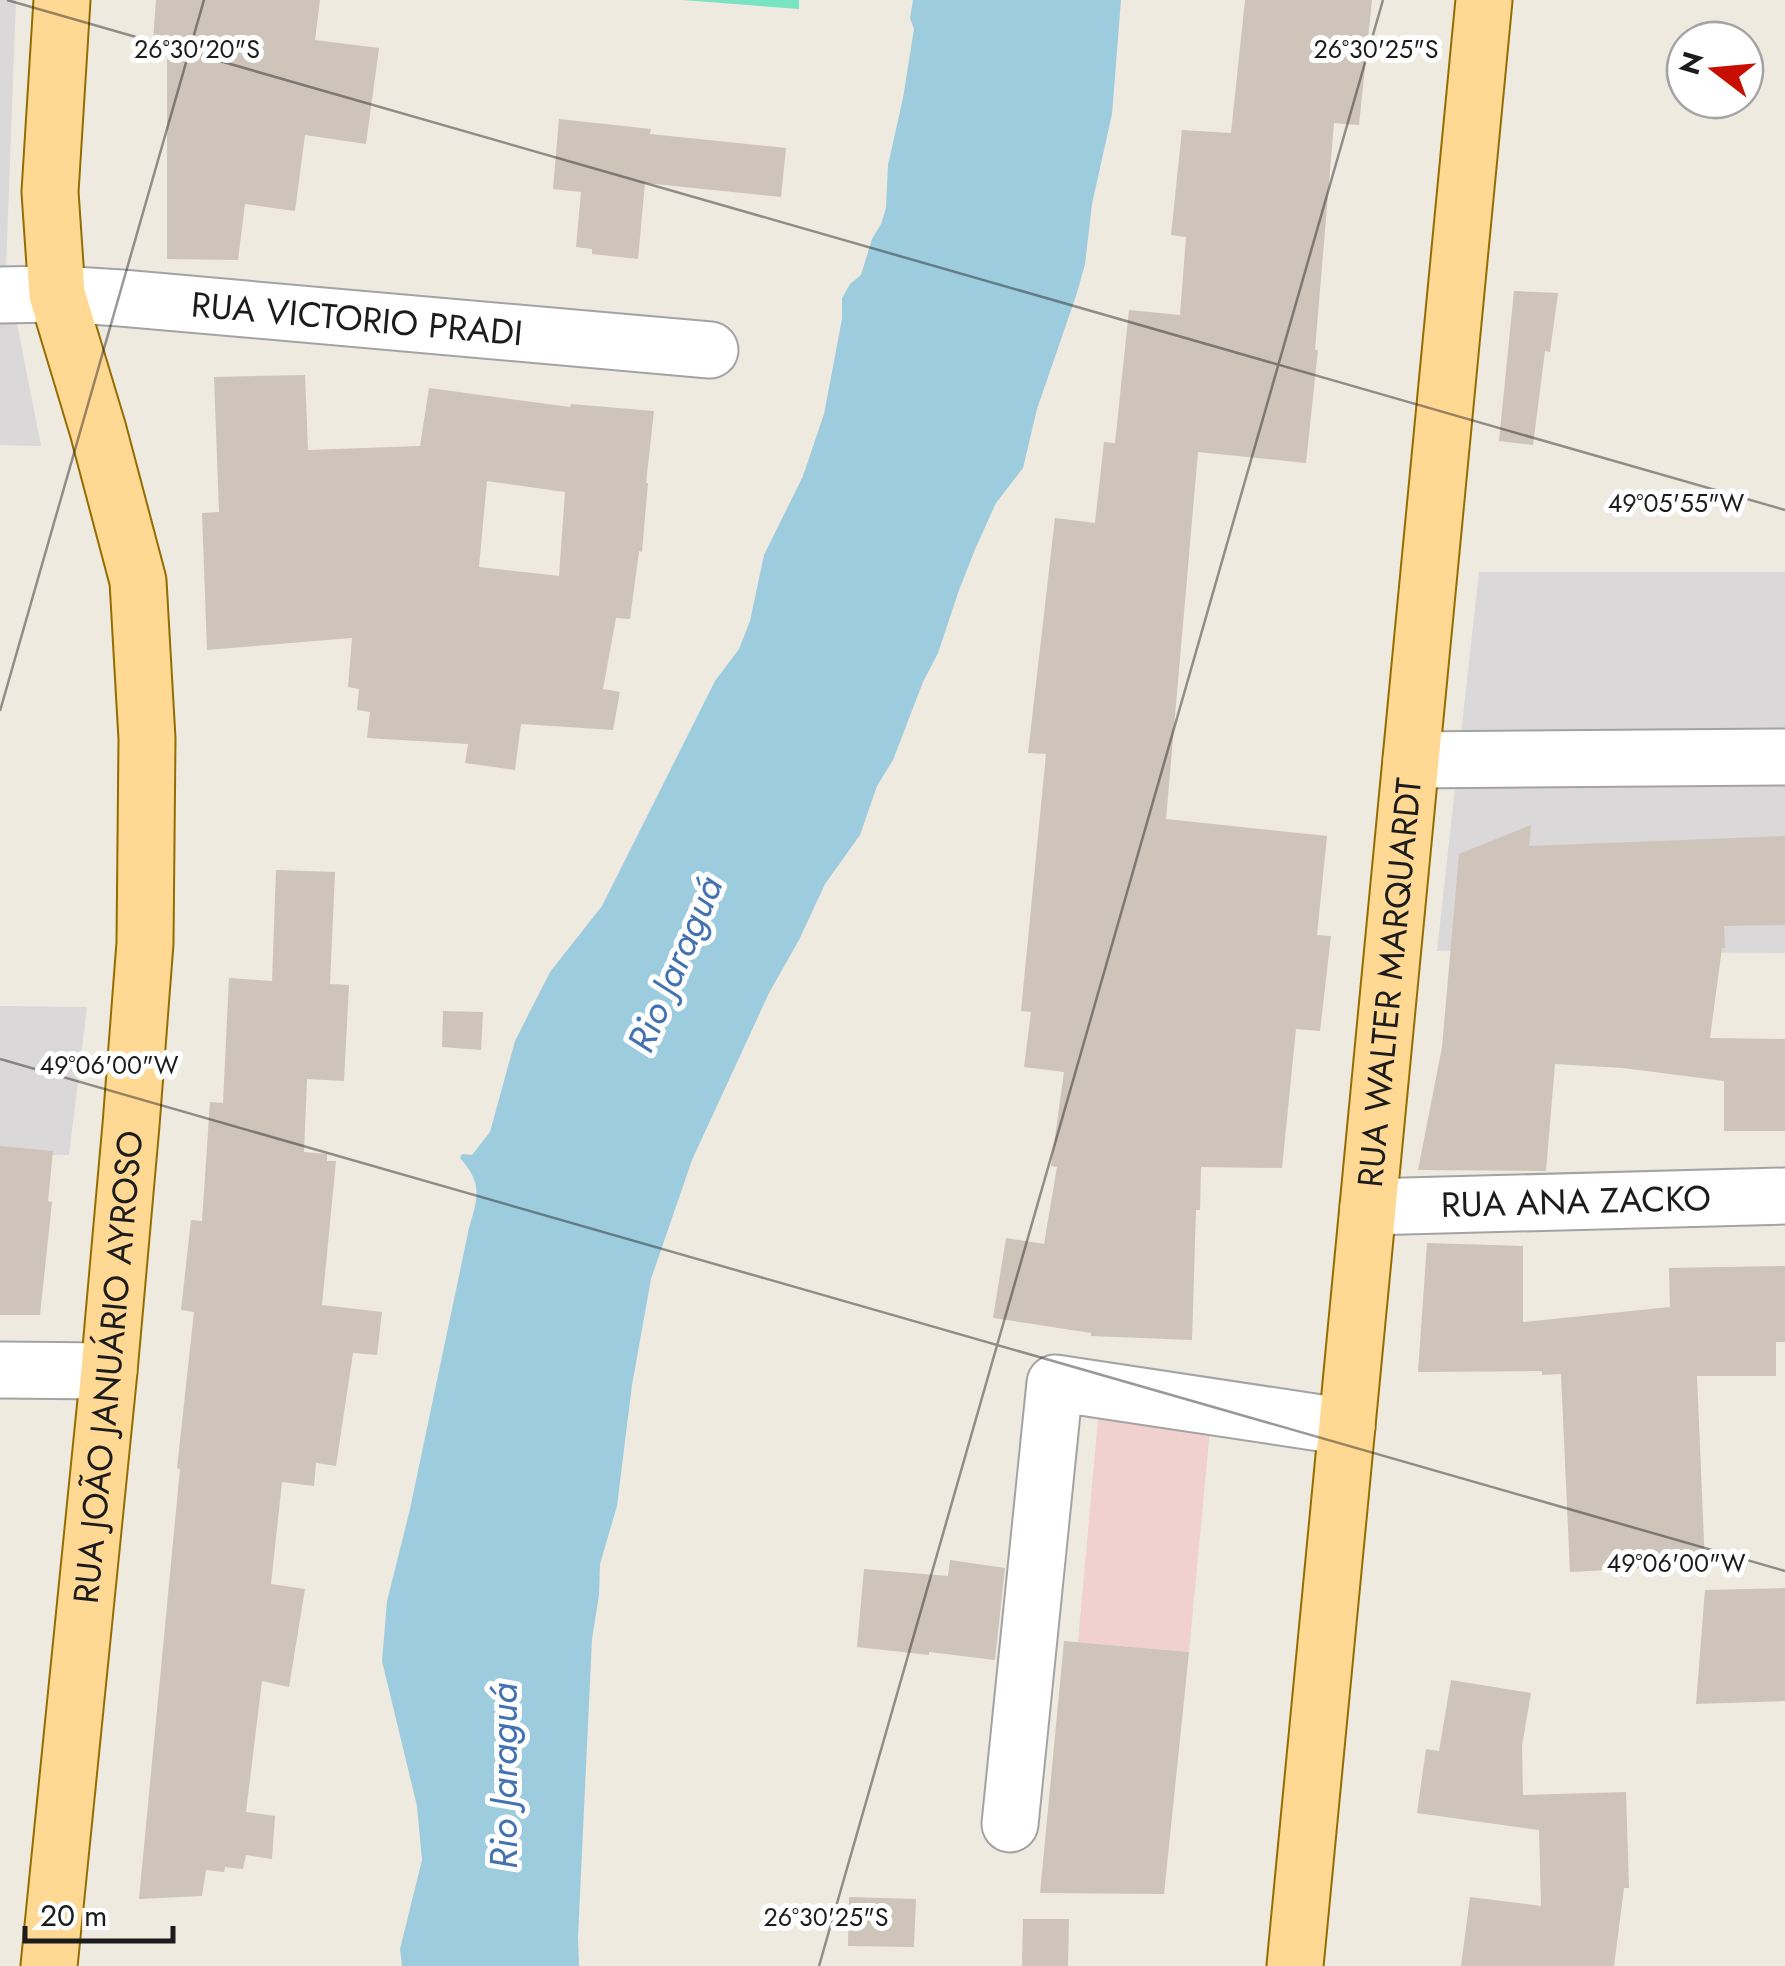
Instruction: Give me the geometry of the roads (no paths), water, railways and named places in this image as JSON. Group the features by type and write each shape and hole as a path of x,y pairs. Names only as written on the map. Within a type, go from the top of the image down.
{"main road":[{"name":"RUA JOÃO JANUÁRIO AYROSO","path":"49,1966 109,1371 145,943 147,739 138,581 57,294 50,192 62,0"},
{"name":"RUA WALTER MARQUARDT","path":"1294,1966 1484,0"}],"street":[{"name":"RUA VICTORIO PRADI","path":"0,295 57,294 710,350"},
{"path":"1411,760 1785,757"},
{"name":"RUA ANA ZACKO","path":"1368,1206 1785,1196"},
{"path":"0,1370 109,1371"},
{"path":"1010,1824 1055,1382 1347,1427"}],"water":[{"name":"Rio Jaraguá","path":"913,0 1121,0 1112,114 1092,204 1085,264 1037,409 1023,468 996,503 976,547 938,653 893,760 877,786 860,835 825,884 769,993 692,1160 651,1279 632,1385 617,1506 600,1564 592,1639 579,1966 402,1966 400,1949 422,1860 417,1806 382,1661 387,1601 476,1199 475,1183 460,1158 462,1154 472,1155 490,1132 515,1041 550,972 602,906 715,681 739,649 750,621 764,555 803,476 824,414 842,319 842,298 861,275 886,208 888,165 914,29 910,18"}]}
